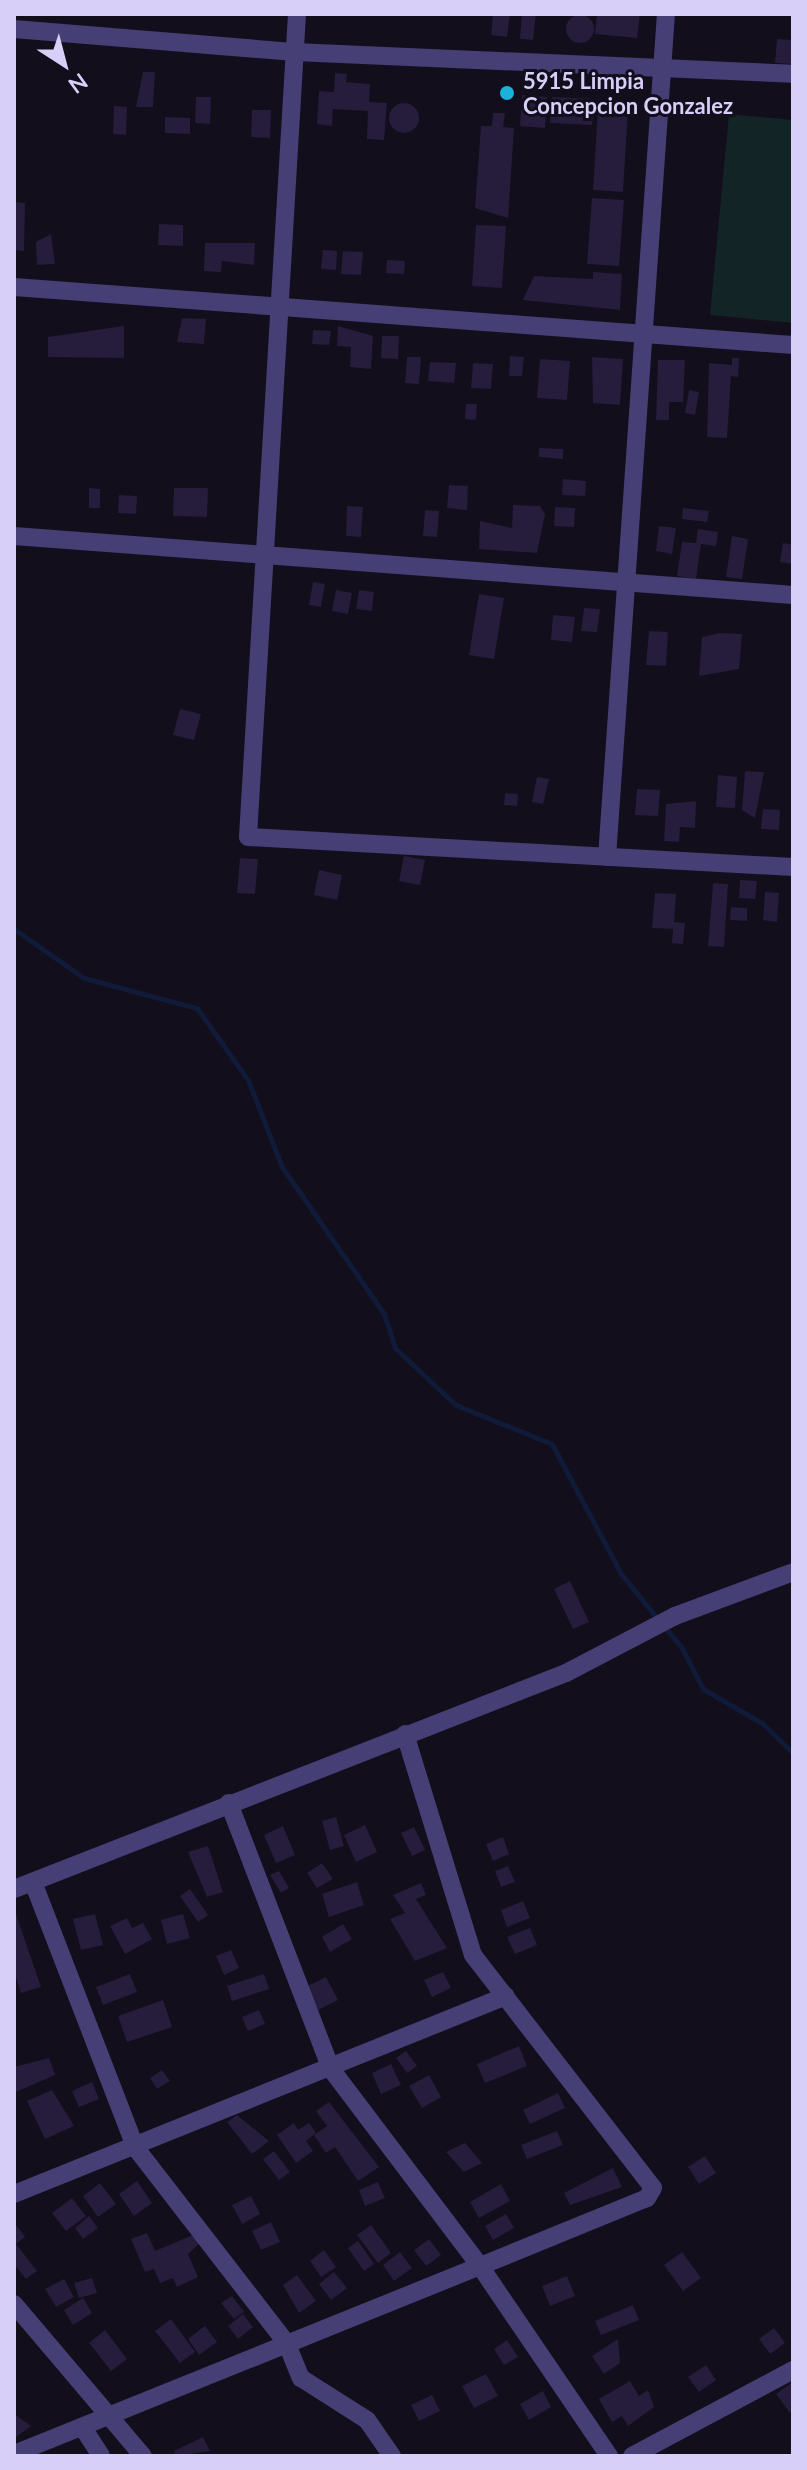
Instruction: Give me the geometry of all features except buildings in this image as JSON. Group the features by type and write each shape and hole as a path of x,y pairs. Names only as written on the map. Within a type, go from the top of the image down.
{"street":[{"path":"297,14 277,307 248,837 793,867"},
{"path":"607,857 640,334 666,14"},
{"path":"14,29 295,52 662,63 793,74"},
{"path":"14,287 793,345"},
{"path":"14,536 793,595"},
{"path":"14,1889 566,1673 675,1616 793,1572"},
{"path":"14,2454 480,2266 653,2191 473,1955 405,1734"},
{"path":"229,1803 331,2069 480,2266 609,2456"},
{"path":"33,1882 135,2147 287,2344 313,2390 367,2420 392,2456"},
{"path":"14,2194 506,1996"},
{"path":"14,2304 143,2456"},
{"path":"632,2456 793,2370"},
{"path":"83,2428 101,2456"}],"shaded area":[{"path":"729,114 793,120 793,323 710,315"}],"waterway":[{"path":"14,929 84,978 197,1008 248,1080 282,1167 384,1314 395,1348 456,1405 552,1444 621,1574 682,1648 703,1689 762,1723 793,1753"}],"place":[{"name":"5915 Limpia Concepcion Gonzalez","path":"507,93"}]}
